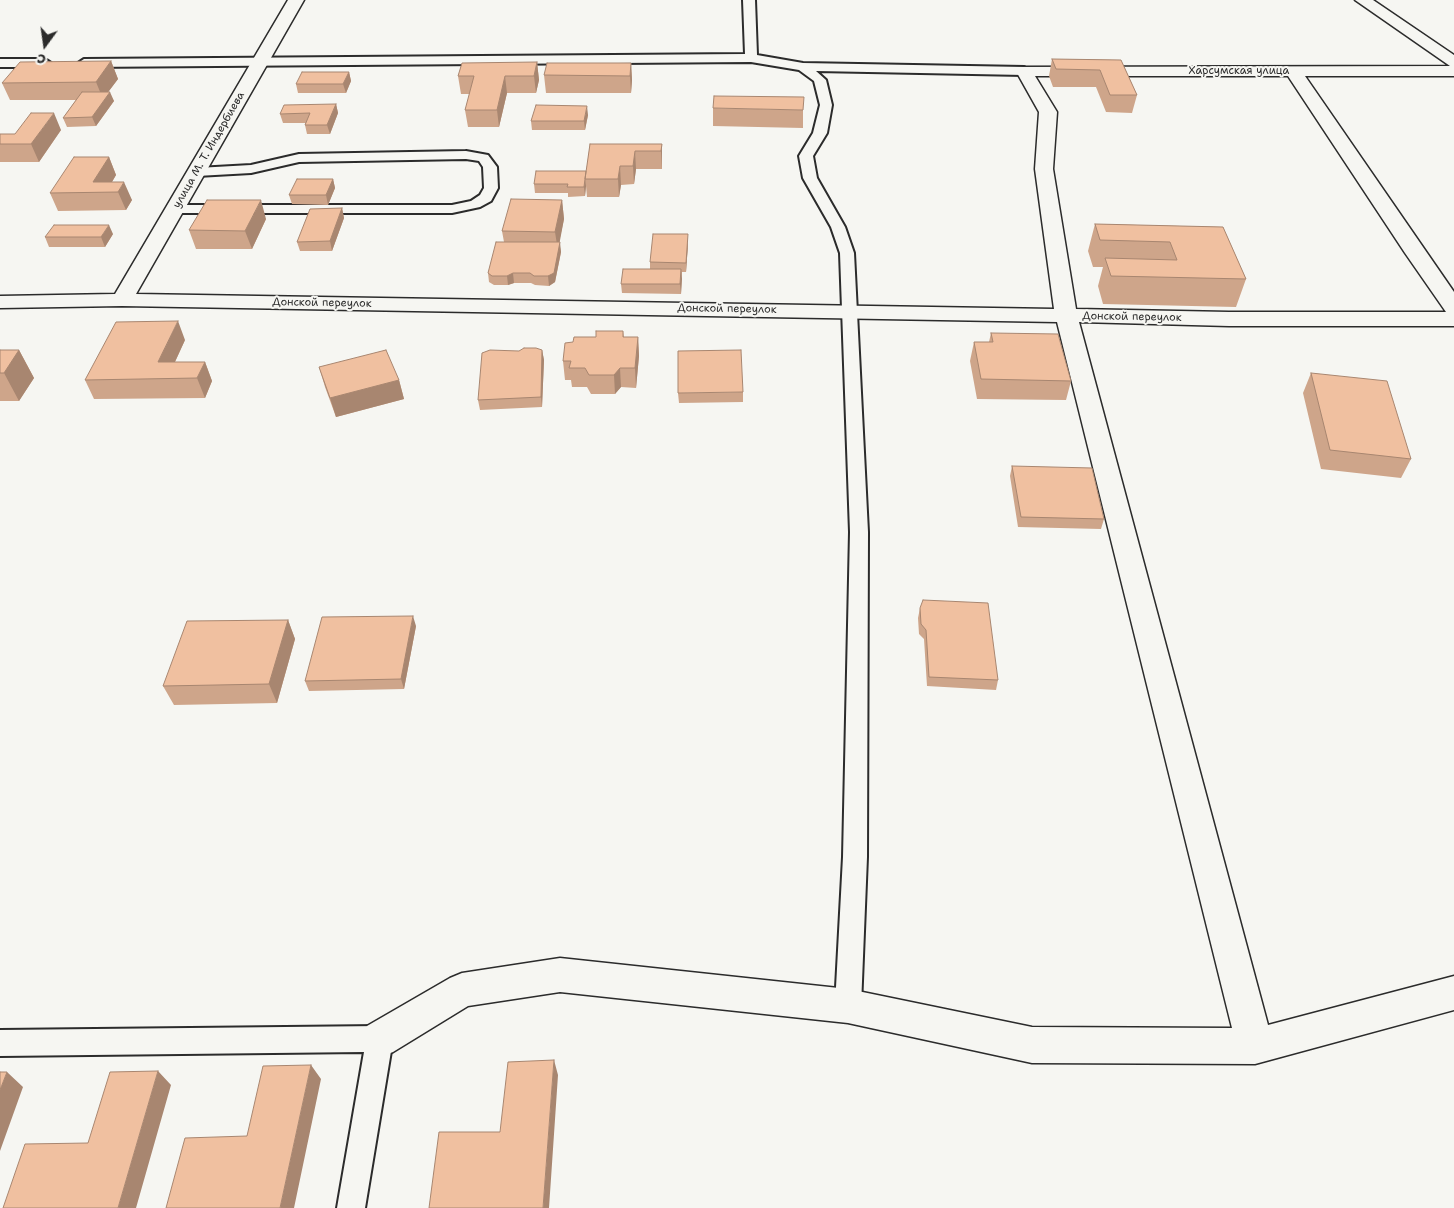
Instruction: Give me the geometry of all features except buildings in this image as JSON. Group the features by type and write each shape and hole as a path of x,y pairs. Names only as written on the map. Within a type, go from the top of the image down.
{"street":[{"name":"улица М. Т. Индербиева","path":"122,300 296,0"},
{"path":"1364,0 1454,62"},
{"path":"1024,71 1048,112 1044,169 1066,316 1256,1046"},
{"name":"Харсумская улица","path":"1024,71 1454,71"},
{"path":"1293,71 1415,253 1454,307"},
{"name":"Донской переулок","path":"0,302 122,300 1229,319 1454,319"},
{"path":"380,1039 462,990 560,975 848,1006 1032,1045 1256,1046 1454,993"}],"lane":[{"path":"749,0 751,58"},
{"path":"0,63 260,63 751,58 803,67 843,69 1024,71"},
{"path":"803,67 820,80 826,105 820,133 806,156 810,178 838,227 848,254 858,542 855,857 848,1006"},
{"path":"175,209 452,209 475,204 486,198 491,188 490,167 483,158 466,155 299,158 251,169 197,172"},
{"path":"0,1043 380,1039 351,1208"}]}
